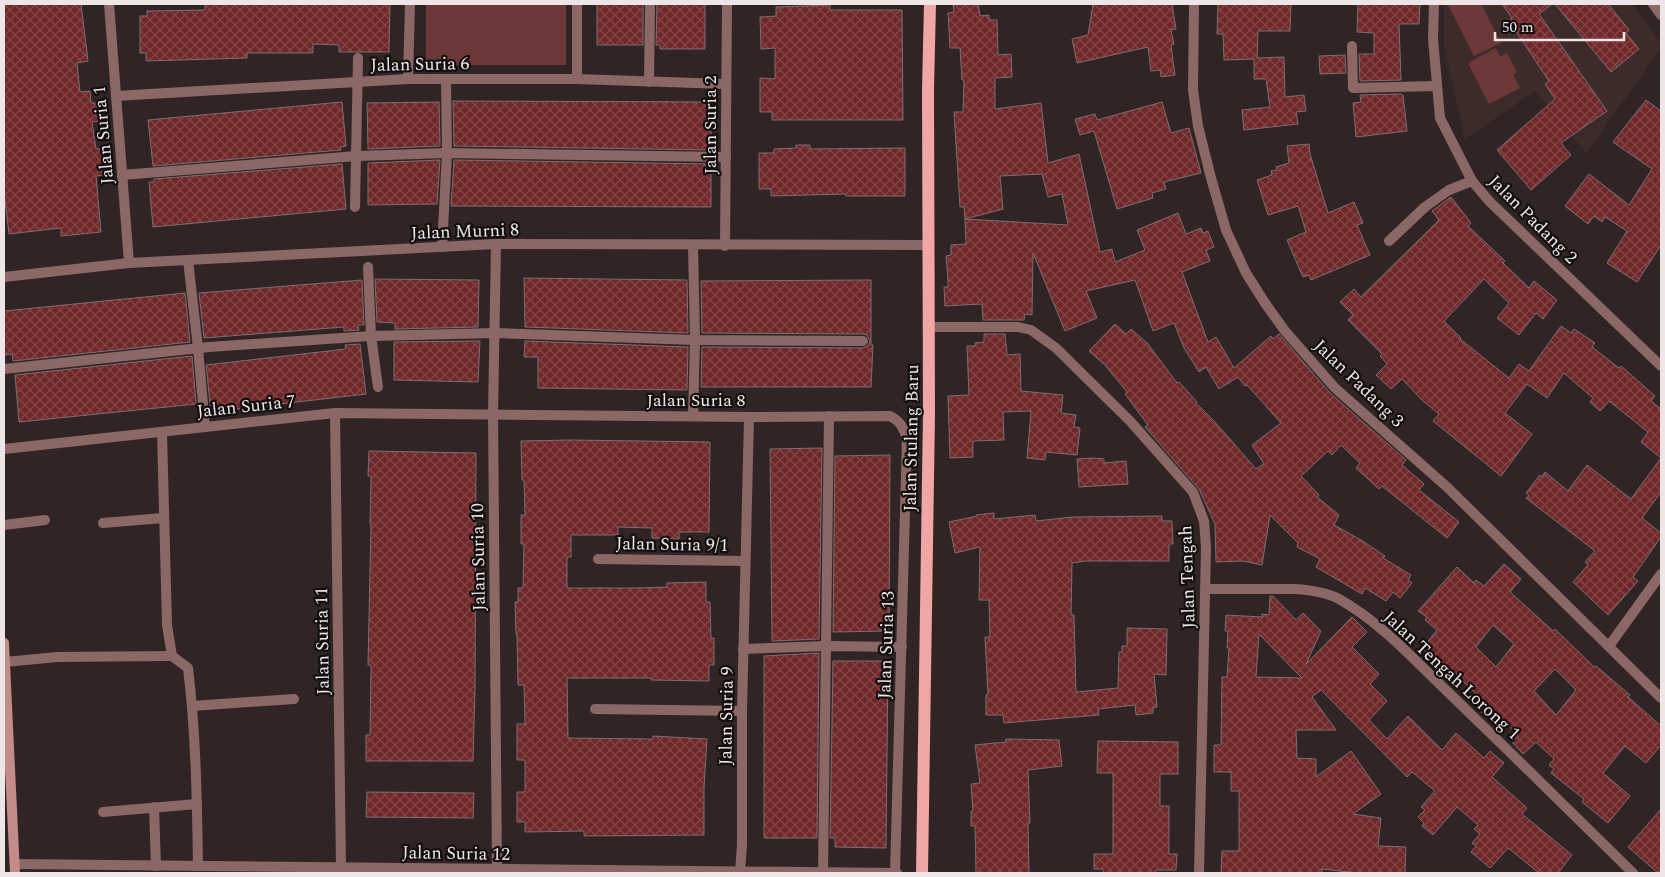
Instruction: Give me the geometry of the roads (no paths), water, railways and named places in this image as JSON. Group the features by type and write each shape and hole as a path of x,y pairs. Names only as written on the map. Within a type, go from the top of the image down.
{"main road":[{"name":"Jalan Stulang Baru","path":"922,873 930,327 928,245 930,4"},
{"path":"4,643 8,800 15,869"}],"street":[{"name":"Jalan Suria 1","path":"110,4 129,263"},
{"path":"408,79 410,4"},
{"path":"577,4 577,79"},
{"path":"649,82 650,4"},
{"name":"Jalan Suria 2","path":"724,246 727,4"},
{"name":"Jalan Padang 3","path":"1194,4 1194,90 1198,126 1226,230 1246,273 1265,303 1285,331 1335,388 1447,487 1661,698"},
{"name":"Jalan Padang 2","path":"1434,4 1434,39 1440,118 1472,181 1490,202 1661,366"},
{"path":"1653,4 1661,15"},
{"path":"1352,46 1353,88 1437,86"},
{"path":"355,206 358,58"},
{"name":"Jalan Suria 6","path":"116,96 408,79 577,79 726,84"},
{"path":"442,247 448,153 446,79"},
{"path":"122,175 357,156 448,153 726,157"},
{"path":"1389,241 1424,207 1449,190 1472,181"},
{"name":"Jalan Murni 8","path":"4,278 129,263 496,244 693,246 928,245"},
{"name":"Jalan Suria 10","path":"496,244 493,414 498,869"},
{"path":"693,246 695,340 693,416"},
{"path":"188,260 205,427"},
{"path":"368,267 371,336 378,386"},
{"name":"Jalan Tengah","path":"930,327 1018,327 1031,330 1056,348 1130,421 1193,492 1204,520 1206,546 1199,873"},
{"path":"4,369 198,348 371,336 495,333 695,340 863,341"},
{"name":"Jalan Suria 7","path":"4,449 335,413 493,414"},
{"name":"Jalan Suria 11","path":"335,413 341,868"},
{"name":"Jalan Suria 8","path":"493,414 749,417 882,415 898,420"},
{"path":"823,873 829,416"},
{"name":"Jalan Suria 9","path":"740,872 749,417"},
{"name":"Jalan Suria 13","path":"896,873 907,438 904,428 898,420"},
{"path":"162,432 167,625 172,656"},
{"path":"103,524 163,518"},
{"path":"4,525 46,520"},
{"name":"Jalan Suria 9/1","path":"598,559 745,561"},
{"path":"1609,646 1661,574"},
{"name":"Jalan Tengah Lorong 1","path":"1206,589 1309,590 1337,598 1365,616 1513,755 1633,873"},
{"path":"743,649 826,646 902,647"},
{"path":"5,662 58,657 172,656 188,668 197,804 198,866"},
{"path":"192,706 294,699"},
{"path":"595,709 742,712"},
{"path":"103,812 197,804"},
{"path":"154,807 156,866"},
{"name":"Jalan Suria 12","path":"15,869 198,866 307,871 341,868 602,872 896,873"}]}
